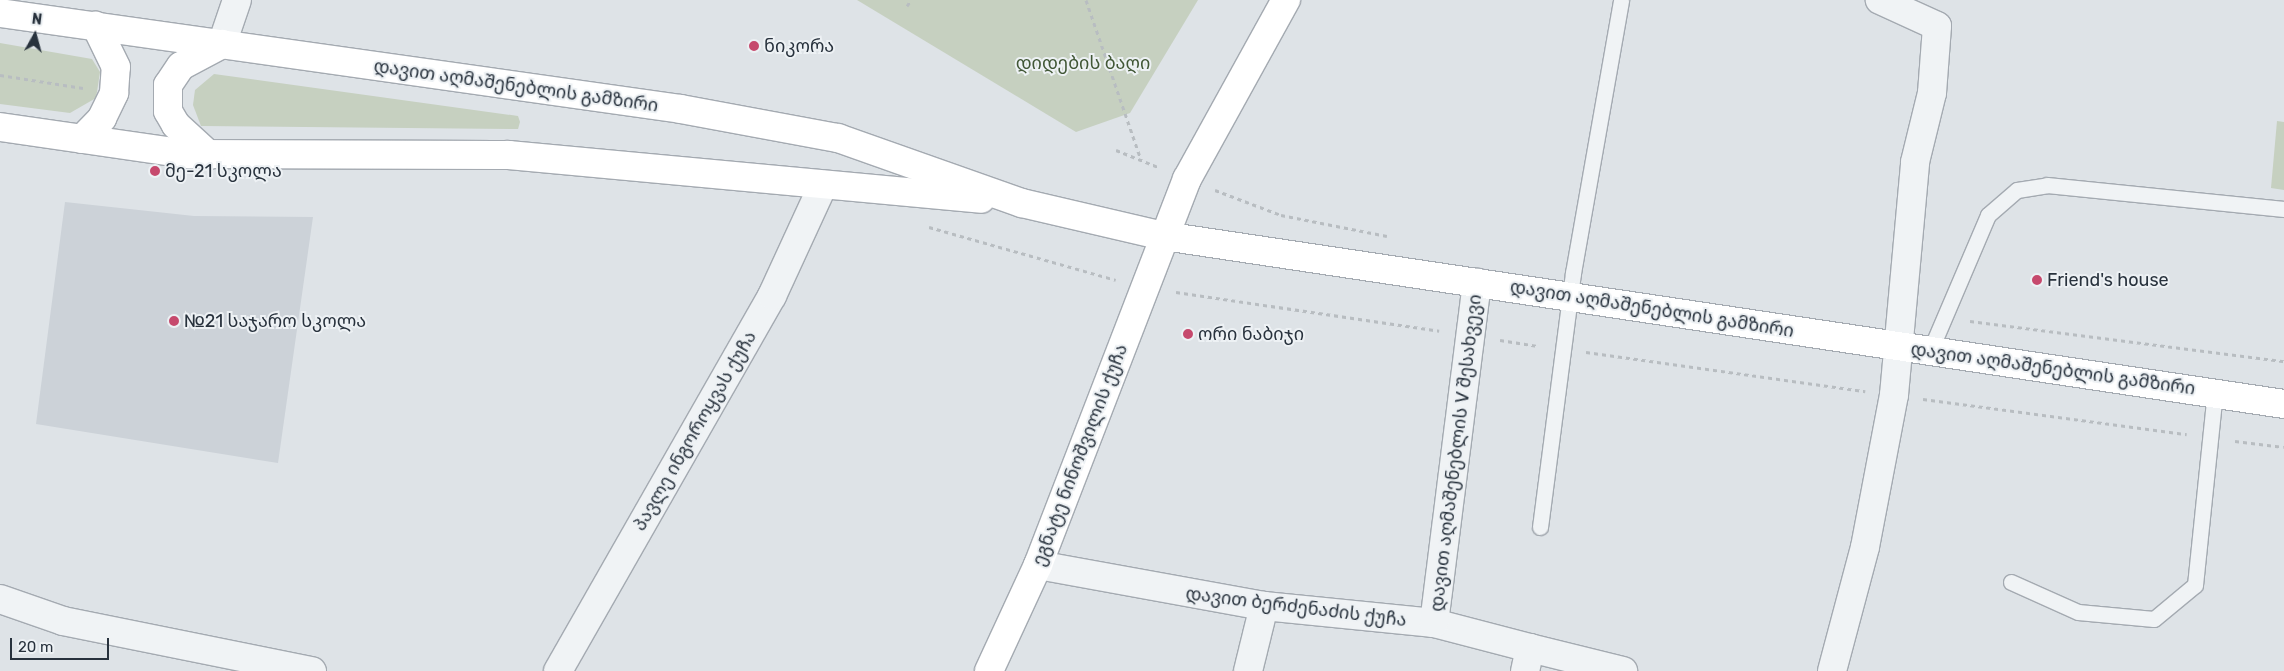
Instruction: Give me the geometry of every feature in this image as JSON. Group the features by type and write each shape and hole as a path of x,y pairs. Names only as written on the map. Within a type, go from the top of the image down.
{"main road":[{"name":"ეგნატე ნინოშვილის ქუჩა","path":"989,671 1038,565 1187,179 1286,0"},
{"name":"დავით აღმაშენებლის გამზირი","path":"0,13 681,109 838,138 1022,203 1164,236 2284,404"},
{"path":"82,139 102,118 114,93 116,67 96,26"},
{"path":"209,155 176,125 168,111 168,85 181,66 222,44"},
{"name":"დავით აღმაშენებლის გამზირი","path":"0,128 209,155 509,155 663,166 823,186 1022,203"}],"street":[{"path":"222,44 237,0"},
{"path":"1832,671 1865,547 1894,395 1897,346 1904,313 1915,162 1932,93 1937,26 1880,0"},
{"name":"პავლე ინგოროყვას ქუჩა","path":"558,671 772,296 823,186"},
{"name":"დავით აღმაშენებლის V შესახვევი","path":"1434,623 1478,283"},
{"name":"დავით ბერძენაძის ქუჩა","path":"1038,565 1264,606 1434,623 1528,660 1623,671"},
{"path":"0,599 63,620 312,671"},
{"path":"1248,671 1264,606"}],"lane":[{"path":"1540,527 1569,297 1621,0"},
{"path":"1930,351 1941,318 1988,215 2017,190 2047,185 2284,209"},
{"path":"2011,582 2078,612 2154,619 2195,585 2215,393"}],"path":[{"path":"907,6 911,0"},
{"path":"1086,0 1142,160"},
{"path":"0,75 114,93"},
{"path":"1116,150 1281,215 1397,238"},
{"path":"1941,318 2284,361"}],"shaded area":[{"name":"№21 საჯარო სკოლა","path":"65,202 194,216 313,217 278,463 36,424"}],"green space":[{"name":"დიდების ბაღი","path":"857,0 1198,0 1130,113 1076,132"},
{"path":"0,43 92,59 100,72 96,98 70,113 0,104"},
{"path":"214,74 518,116 520,122 518,129 201,126 193,105 195,90"},
{"path":"2277,121 2284,122 2284,190 2271,188"}],"place":[{"name":"ნიკორა","path":"754,46"},
{"name":"მე-21 სკოლა","path":"155,171"},
{"name":"Friend's house","path":"2037,280"},
{"name":"№21 საჯარო სკოლა","path":"174,321"},
{"name":"ორი ნაბიჯი","path":"1188,334"}]}
